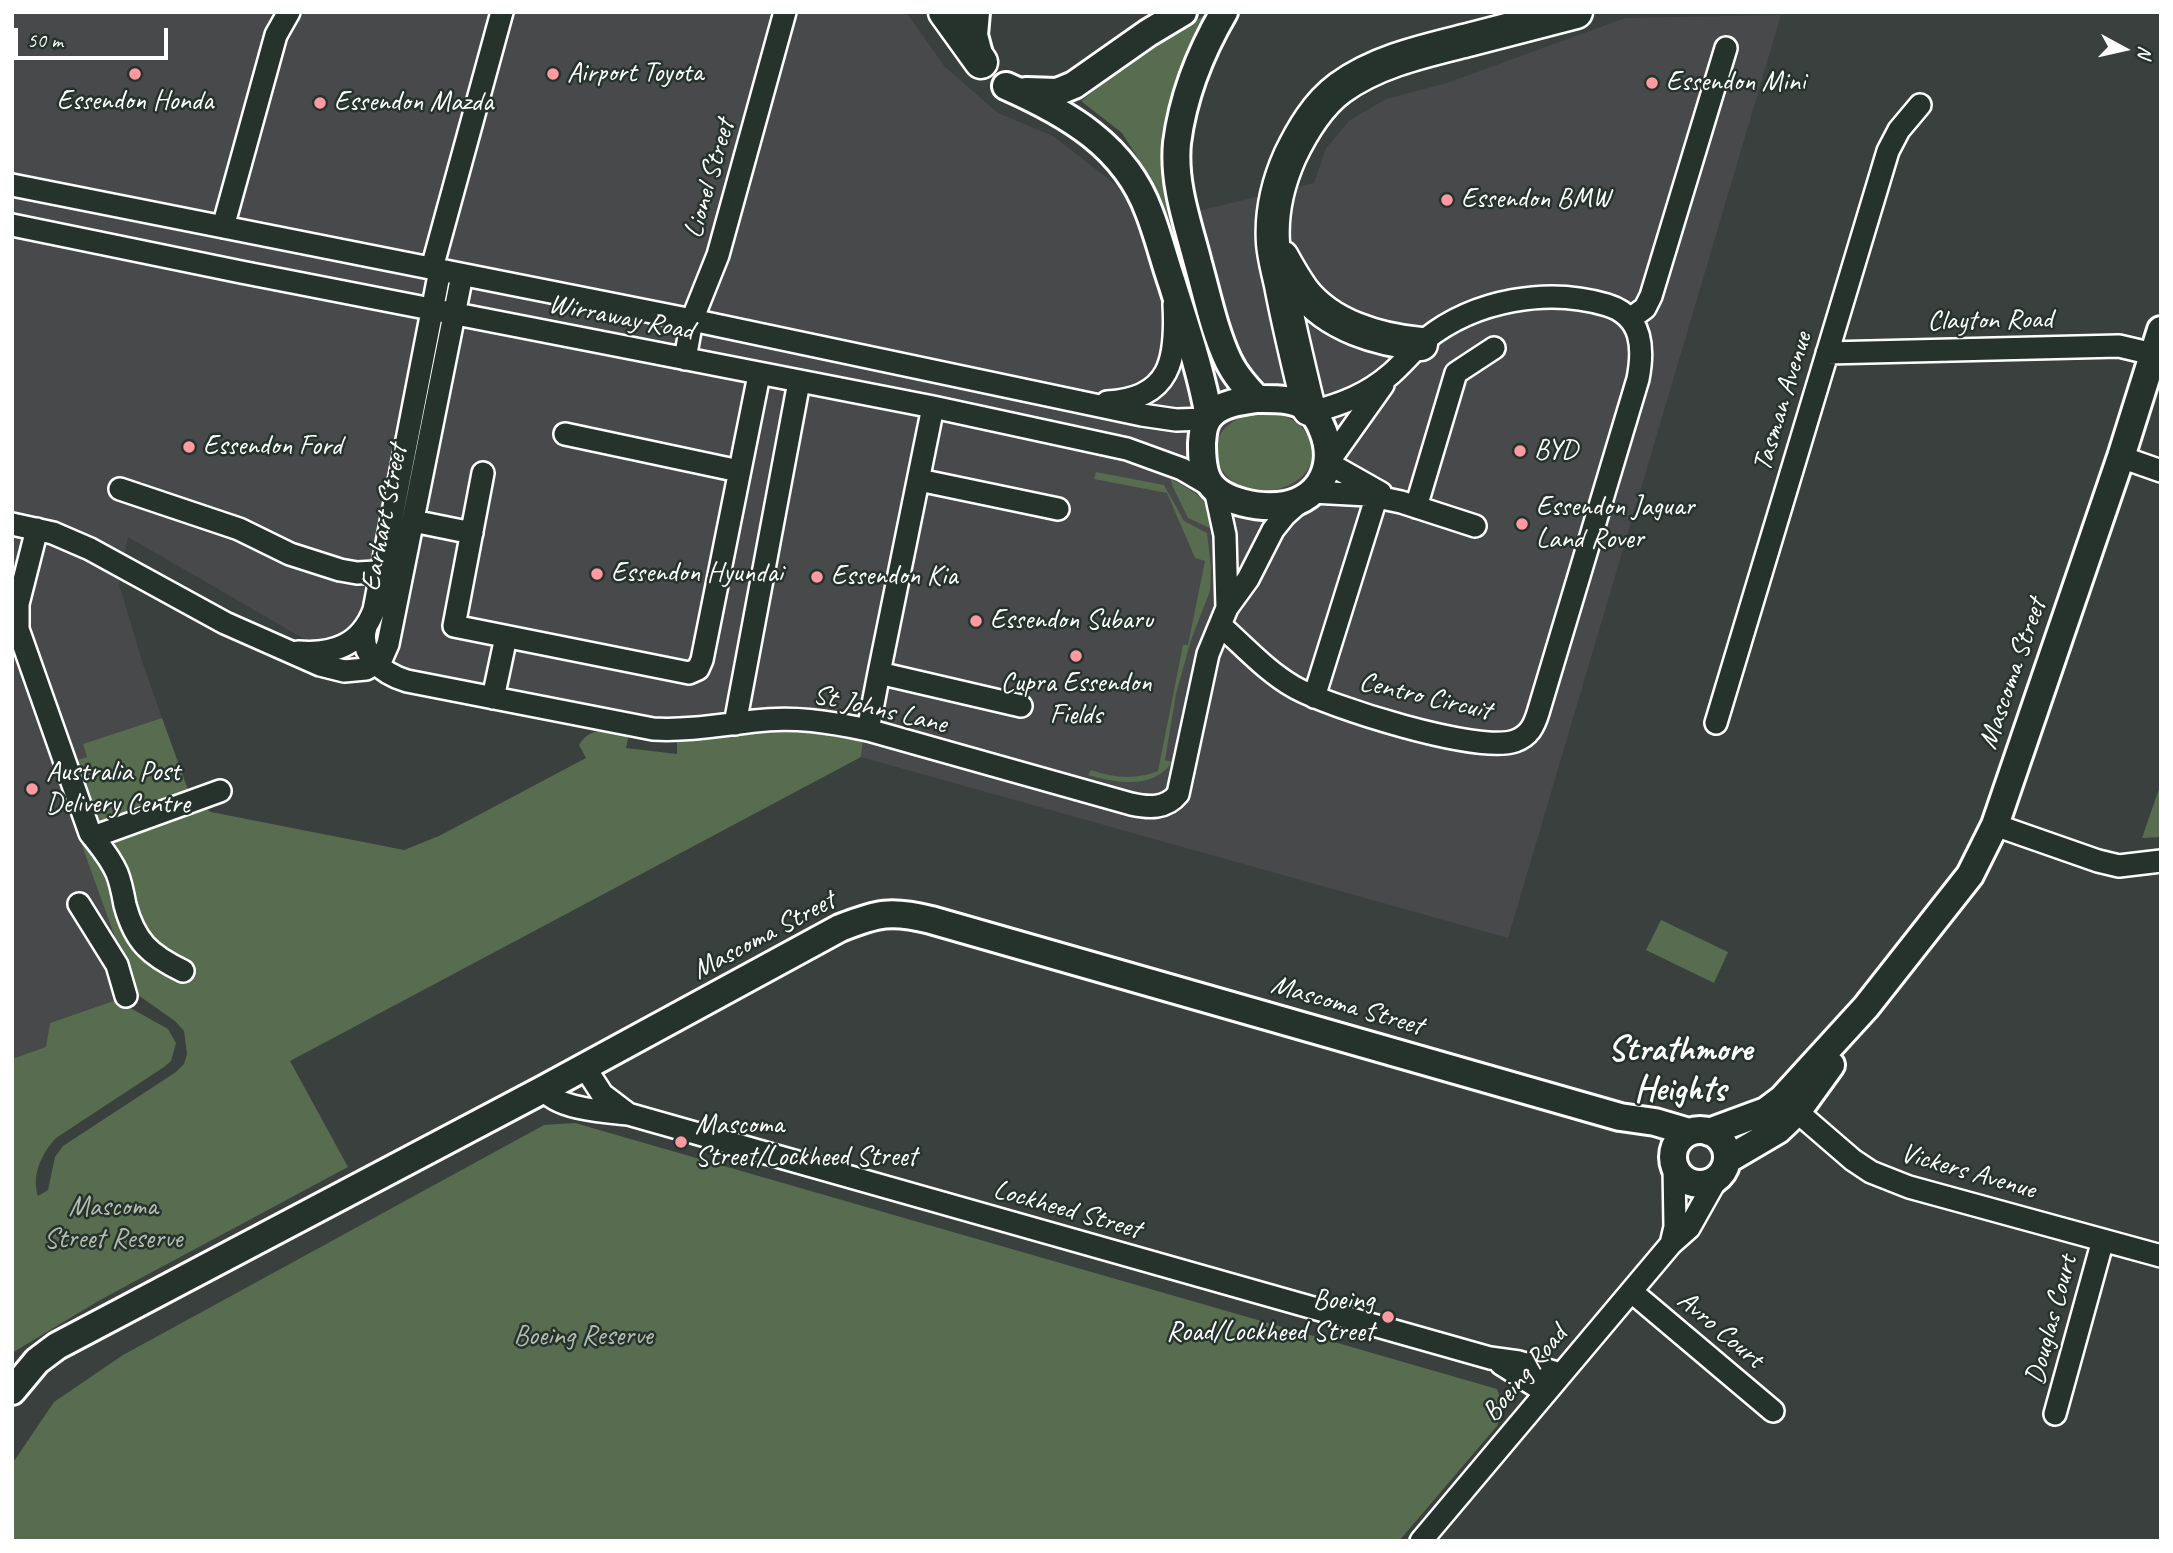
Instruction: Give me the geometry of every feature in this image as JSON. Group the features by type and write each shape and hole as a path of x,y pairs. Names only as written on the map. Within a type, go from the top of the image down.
{"highway":[{"path":"945,12 981,62"},
{"path":"1310,410 1284,304 1273,244 1277,192 1285,166 1296,143 1319,108 1339,89 1366,72 1396,60 1576,12"},
{"path":"1273,244 1304,292 1327,313 1344,323 1388,339 1421,344"}],"main road":[{"path":"976,12 974,35 981,62 1006,86 1072,119 1101,141 1124,165 1149,210 1194,350 1208,418 1203,436 1205,474 1213,488 1235,500 1261,506 1289,505 1308,495 1322,481 1329,462 1324,434 1310,410 1290,401 1257,399 1224,407 1208,418"},
{"path":"1006,86 1032,92 1063,90 1183,12"},
{"path":"1224,12 1212,32 1188,91 1180,122 1176,168 1188,227 1223,347 1235,373 1257,399"},
{"name":"Mascoma Street","path":"1721,1170 1778,1130 1790,1106 1970,875 1995,825 2157,342"},
{"name":"Mascoma Street","path":"12,1391 37,1361 57,1346 544,1089 840,928 884,913 905,913 1620,1117 1699,1132 1790,1106"},
{"name":"Mascoma Street","path":"1620,1117 1673,1162"},
{"path":"1699,1132 1723,1143 1721,1170 1708,1184 1684,1180 1673,1162 1677,1143 1699,1132"}],"street":[{"path":"222,227 272,47 280,25 289,12"},
{"name":"Earhart Street","path":"276,647 295,652 327,652 352,642 366,627 413,521 443,311 436,269 502,12"},
{"name":"Lionel Street","path":"685,359 692,320 715,265 785,12"},
{"path":"1310,410 1351,400 1393,372 1421,344 1449,324 1513,300 1560,297 1593,302 1616,308 1630,319 1645,308 1651,296 1726,48"},
{"name":"Tasman Avenue","path":"1716,723 1888,152 1899,130 1920,104"},
{"name":"Wirraway Road","path":"12,185 692,320 1154,417 1185,420 1208,418"},
{"name":"Wirraway Road","path":"12,225 926,406 1127,449 1182,469 1213,488"},
{"name":"Earhart Street","path":"12,524 37,529 90,549 207,614 313,663 337,670 362,671 377,663 387,647 392,571 443,311 462,275"},
{"name":"Wirraway Road","path":"1088,402 1121,401 1141,397 1155,388 1170,362 1173,346 1173,286"},
{"name":"Centro Circuit","path":"1224,617 1275,674 1314,697 1431,733 1508,743 1520,740 1532,729 1538,713 1638,379 1642,350 1630,319"},
{"name":"Clayton Road","path":"1827,353 2119,346 2157,342"},
{"path":"1409,505 1456,373 1494,348"},
{"path":"868,730 919,480 927,369"},
{"path":"1377,495 1329,462 1393,372"},
{"path":"484,473 454,626 685,674 698,669 702,660 759,375"},
{"path":"735,724 799,382"},
{"path":"565,435 739,471"},
{"path":"2120,457 2161,471"},
{"path":"919,480 1058,509"},
{"name":"St Johns Lane","path":"1213,488 1225,535 1224,617"},
{"path":"120,489 239,529 290,554 340,570 356,573 392,571"},
{"path":"1308,495 1377,495 1475,526"},
{"name":"St Johns Lane","path":"377,663 399,679 653,729 694,730 756,721 807,719 868,730 1131,804 1154,807 1170,802 1180,789 1201,683 1224,617 1248,579 1273,530 1285,515 1308,495"},
{"path":"1314,697 1377,495"},
{"path":"413,521 472,533"},
{"path":"37,529 18,604 18,629 93,837 104,848 118,874 130,923 136,936 164,961 183,971"},
{"path":"366,627 363,639 365,648 377,663"},
{"path":"493,698 506,637"},
{"path":"879,673 1021,706"},
{"path":"93,837 220,790"},
{"path":"1995,825 2109,863 2129,865 2161,861"},
{"path":"79,904 117,965 126,996"},
{"name":"Lockheed Street","path":"584,1066 602,1094 628,1114"},
{"name":"Lockheed Street","path":"544,1089 559,1102 596,1111 628,1114 1490,1358 1519,1362 1561,1374"},
{"name":"Vickers Avenue","path":"1790,1106 1853,1160 1886,1178 1909,1187 2161,1256"},
{"path":"1671,1244 1675,1227 1673,1162"},
{"name":"Boeing Road","path":"1421,1541 1671,1244 1689,1228 1721,1170"},
{"name":"Douglas Court","path":"2055,1414 2103,1240"},
{"name":"Avro Court","path":"1632,1292 1773,1411"},
{"name":"Lockheed Street","path":"1490,1358 1545,1392"}],"shaded area":[{"path":"12,12 906,12 945,67 998,113 1053,136 1120,188 1140,225 1314,183 1326,148 1350,120 1386,99 1447,83 1625,18 1781,15 1508,938 861,757 863,738 795,728 737,734 600,729 377,681 128,537 119,584 162,718 84,744 88,757 54,768 135,993 50,1023 47,1047 12,1059"}],"green space":[{"path":"1205,15 1180,75 1181,237 1170,237 1164,210 1153,182 1122,133 1081,101 1141,53"},
{"path":"1258,412 1279,414 1295,422 1306,432 1312,444 1312,458 1307,471 1296,481 1278,489 1257,491 1240,486 1226,475 1218,462 1216,447 1221,433 1235,421"},
{"path":"1096,472 1164,485 1184,521 1207,533 1211,567 1210,591 1191,640 1176,694 1165,760 1172,762 1164,771 1144,781 1122,782 1088,775 1091,770 1124,777 1158,771 1183,645 1188,645 1205,561 1195,558 1167,493 1094,479"},
{"path":"1171,479 1194,492 1204,502 1215,525 1212,529 1188,518"},
{"name":"Mascoma Street Reserve","path":"162,718 191,798 211,812 404,850 439,836 586,758 579,745 589,734 595,732 629,734 626,748 677,754 677,739 795,728 863,738 861,757 290,1061 348,1167 100,1300 12,1353 12,1059 46,1047 50,1023 116,1000 168,1029 176,1043 171,1061 164,1067 56,1138 39,1165 36,1180 38,1196 48,1190 55,1157 63,1146 176,1072 184,1064 187,1054 184,1031 175,1021 135,993 54,768 87,757 83,744"},
{"path":"2161,783 2161,837 2142,838"},
{"path":"1661,920 1728,952 1714,983 1646,950"},
{"name":"Boeing Reserve","path":"575,1123 1497,1389 1504,1408 1497,1426 1399,1541 12,1541 12,1464 54,1402 123,1355 544,1125"}],"place":[{"name":"Essendon Honda","path":"135,74"},
{"name":"Airport Toyota","path":"553,74"},
{"name":"Essendon Mini","path":"1652,83"},
{"name":"Essendon Mazda","path":"320,103"},
{"name":"Essendon BMW","path":"1447,200"},
{"name":"Essendon Ford","path":"189,447"},
{"name":"BYD","path":"1520,451"},
{"name":"Essendon Jaguar Land Rover","path":"1522,524"},
{"name":"Essendon Hyundai","path":"597,574"},
{"name":"Essendon Kia","path":"817,577"},
{"name":"Essendon Subaru","path":"976,621"},
{"name":"Cupra Essendon Fields","path":"1076,656"},
{"name":"Australia Post Delivery Centre","path":"32,789"},
{"name":"Mascoma Street/Lockheed Street","path":"681,1142"},
{"name":"Boeing Road/Lockheed Street","path":"1388,1317"}],"district":[{"name":"Strathmore Heights","path":"1680,1071"}]}
